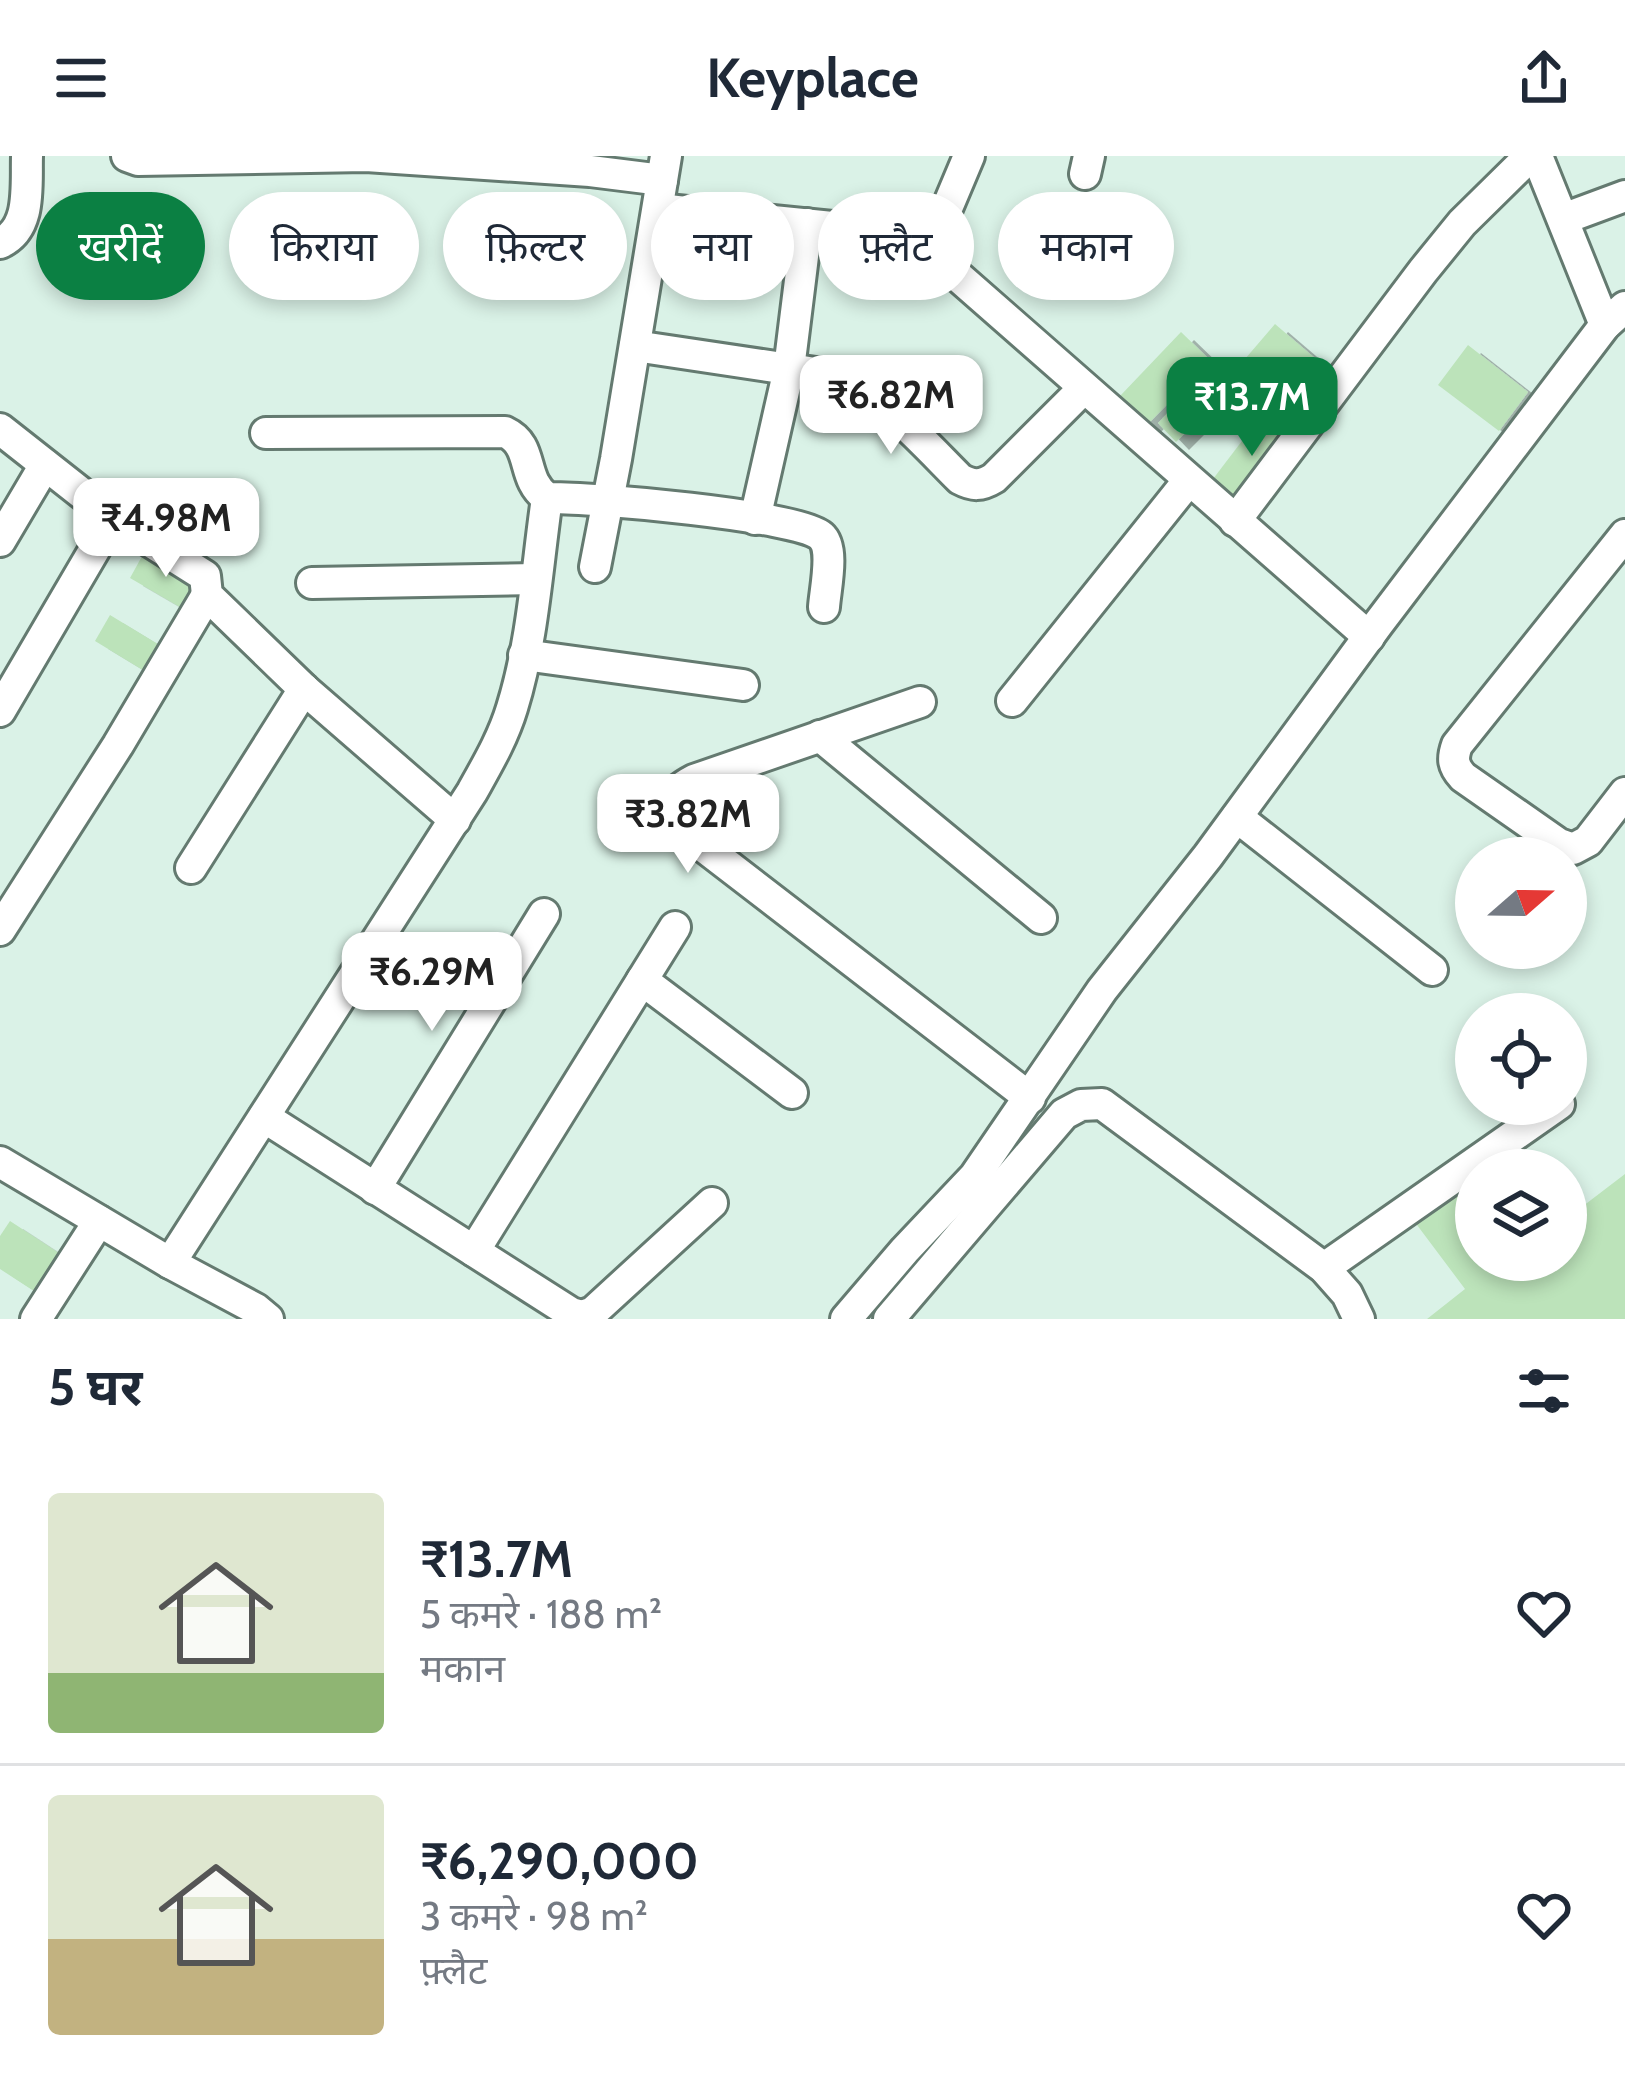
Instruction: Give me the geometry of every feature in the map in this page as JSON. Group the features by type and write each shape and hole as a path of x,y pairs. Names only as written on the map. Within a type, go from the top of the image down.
{"street":[{"path":"0,243 18,230 25,208 27,156"},
{"path":"127,156 138,160 366,156 590,171 662,182 818,226"},
{"path":"953,192 969,156"},
{"path":"846,1319 975,1176 1102,990 1620,313 1563,219 1534,156 1462,223 1235,520"},
{"path":"595,567 662,182"},
{"path":"1563,219 1625,196"},
{"path":"755,518 789,369 807,224"},
{"path":"974,292 1369,637"},
{"path":"635,346 842,376 866,389 960,479 971,484 994,478 1083,388"},
{"path":"0,429 113,518 206,576 207,595 0,930"},
{"path":"266,433 505,432 516,436 533,485 548,498 608,499 755,518 824,537 829,549 824,607"},
{"path":"0,541 45,464"},
{"path":"1012,701 1189,480"},
{"path":"170,1263 494,752 512,709 524,655 548,498"},
{"path":"0,711 113,518"},
{"path":"1625,535 1456,745 1452,757 1463,777 1558,844 1574,849 1588,841 1625,793"},
{"path":"312,583 536,579"},
{"path":"207,595 304,689 455,820"},
{"path":"524,655 743,685"},
{"path":"191,868 304,689"},
{"path":"920,702 694,780 671,799 672,814 682,830 1030,1098"},
{"path":"820,736 1041,918"},
{"path":"1237,817 1432,970"},
{"path":"376,1189 544,914"},
{"path":"474,1251 675,927"},
{"path":"642,980 792,1093"},
{"path":"890,1319 1064,1114 1082,1105 1102,1104 1324,1268 1347,1294 1359,1319"},
{"path":"264,1117 582,1316 712,1203"},
{"path":"1324,1268 1529,1125"},
{"path":"0,1162 268,1319"},
{"path":"36,1319 99,1221"}],"building":[{"path":"1275,324 1331,372 1301,407 1245,359"},
{"path":"1181,332 1210,360 1148,424 1120,396"},
{"path":"1468,345 1528,392 1499,431 1438,385"},
{"path":"1209,371 1228,390 1176,442 1158,423"},
{"path":"1261,416 1291,439 1242,502 1213,479"},
{"path":"146,549 201,581 185,610 130,578"},
{"path":"110,615 166,649 151,675 95,641"},
{"path":"1625,1174 1625,1319 1427,1319 1465,1289 1459,1281 1587,1281 1587,1203"},
{"path":"1455,1190 1455,1276 1414,1221"},
{"path":"10,1221 65,1257 40,1295 0,1269 0,1236"}]}
